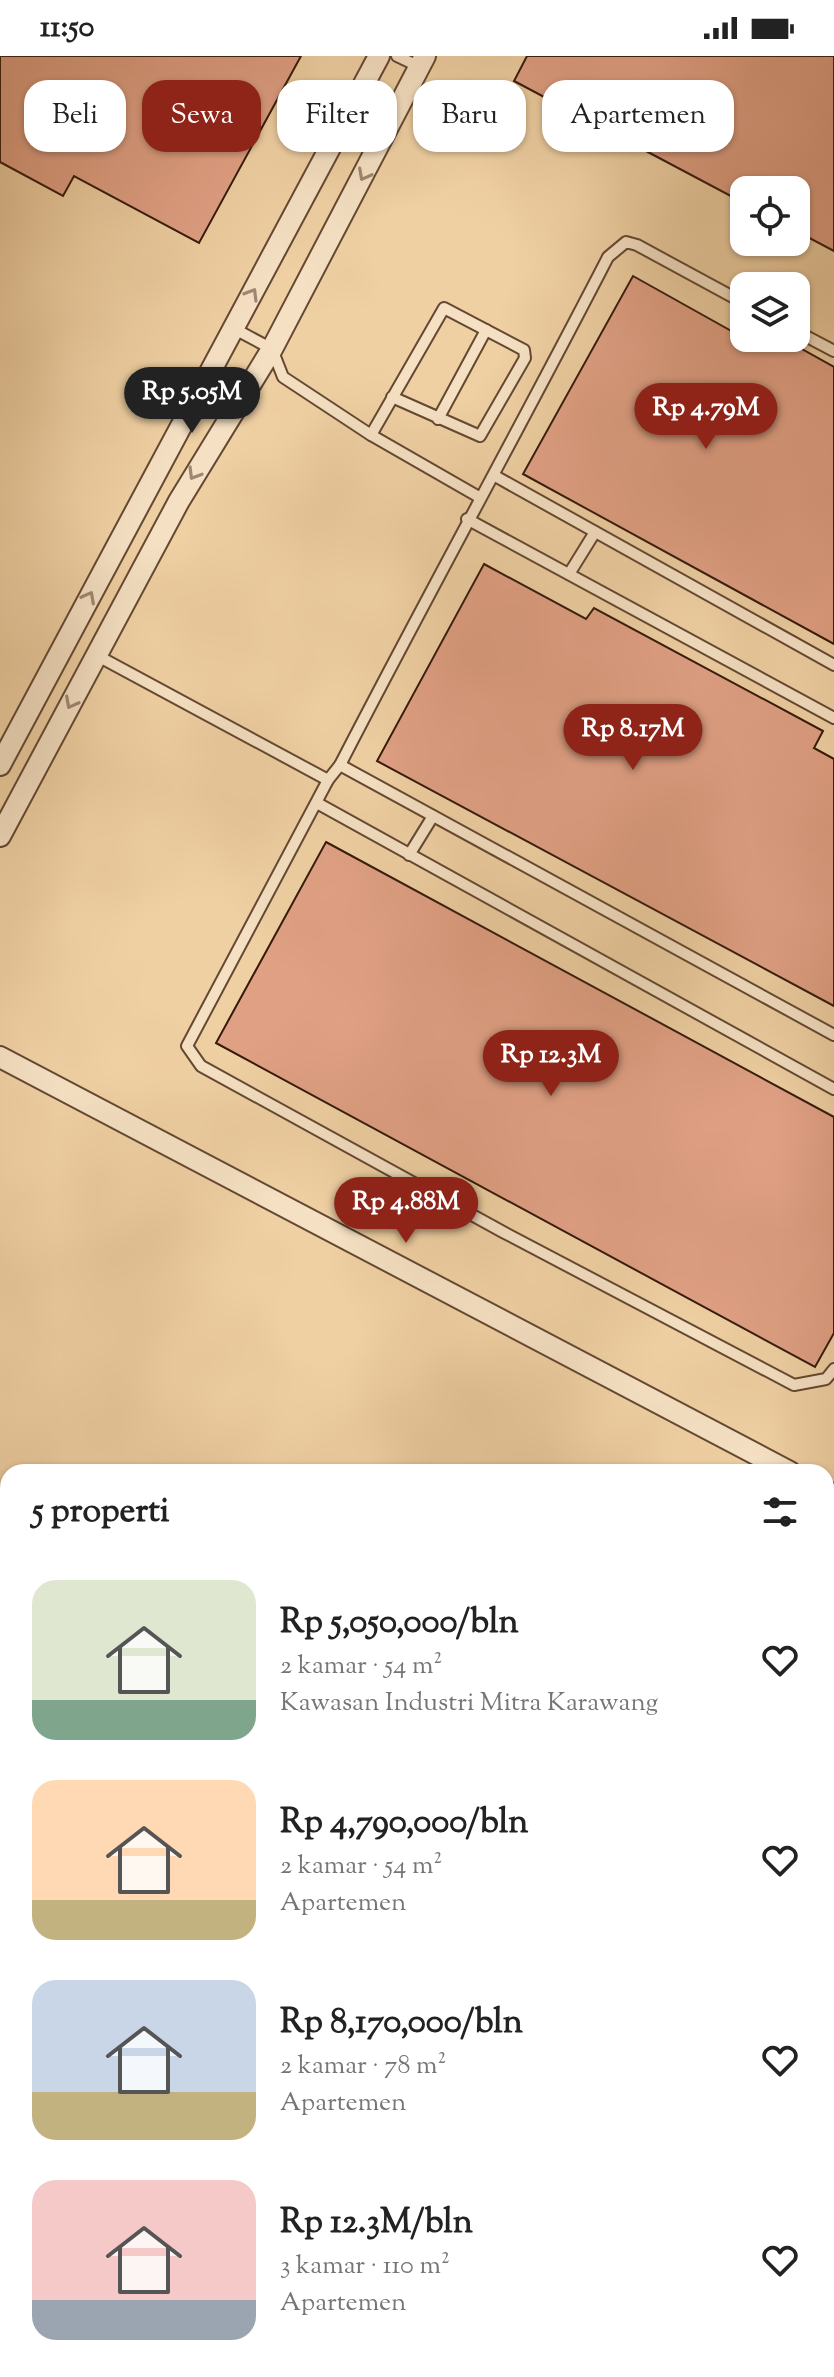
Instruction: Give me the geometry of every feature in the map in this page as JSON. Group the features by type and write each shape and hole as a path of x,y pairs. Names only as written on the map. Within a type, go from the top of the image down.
{"street":[{"path":"0,765 231,327 257,287 379,56"},
{"path":"0,836 179,501 272,349 423,61"},
{"path":"0,1057 775,1464"}],"lane":[{"path":"397,56 423,61"},
{"path":"730,295 637,245 626,242 608,257 495,476 467,519 340,765 328,780 190,1036 189,1053 201,1066 503,1232 794,1385 826,1379 834,1369"},
{"path":"371,435 392,397 444,308 522,348 525,358 480,436 392,397"},
{"path":"231,327 272,349 283,377 371,435 479,497"},
{"path":"438,419 486,330"},
{"path":"810,338 834,351"},
{"path":"495,476 834,665"},
{"path":"467,519 834,718"},
{"path":"569,574 595,532"},
{"path":"96,655 328,780"},
{"path":"340,765 834,1035"},
{"path":"317,803 834,1089"},
{"path":"409,855 433,816"}],"building":[{"path":"0,56 301,56 288,80 277,80 277,100 261,129 261,80 142,80 142,152 249,152 199,243 74,176 63,196 0,162"},
{"path":"527,56 834,56 834,251 810,238 810,176 730,176 730,196 648,152 734,152 734,80 542,80 542,96 526,87 526,80 515,80"},
{"path":"633,276 730,330 730,352 807,352 834,367 834,644 523,474"},
{"path":"484,564 586,619 594,608 823,731 814,748 834,759 834,1006 377,761"},
{"path":"326,842 834,1117 834,1333 815,1367 216,1043"}]}
